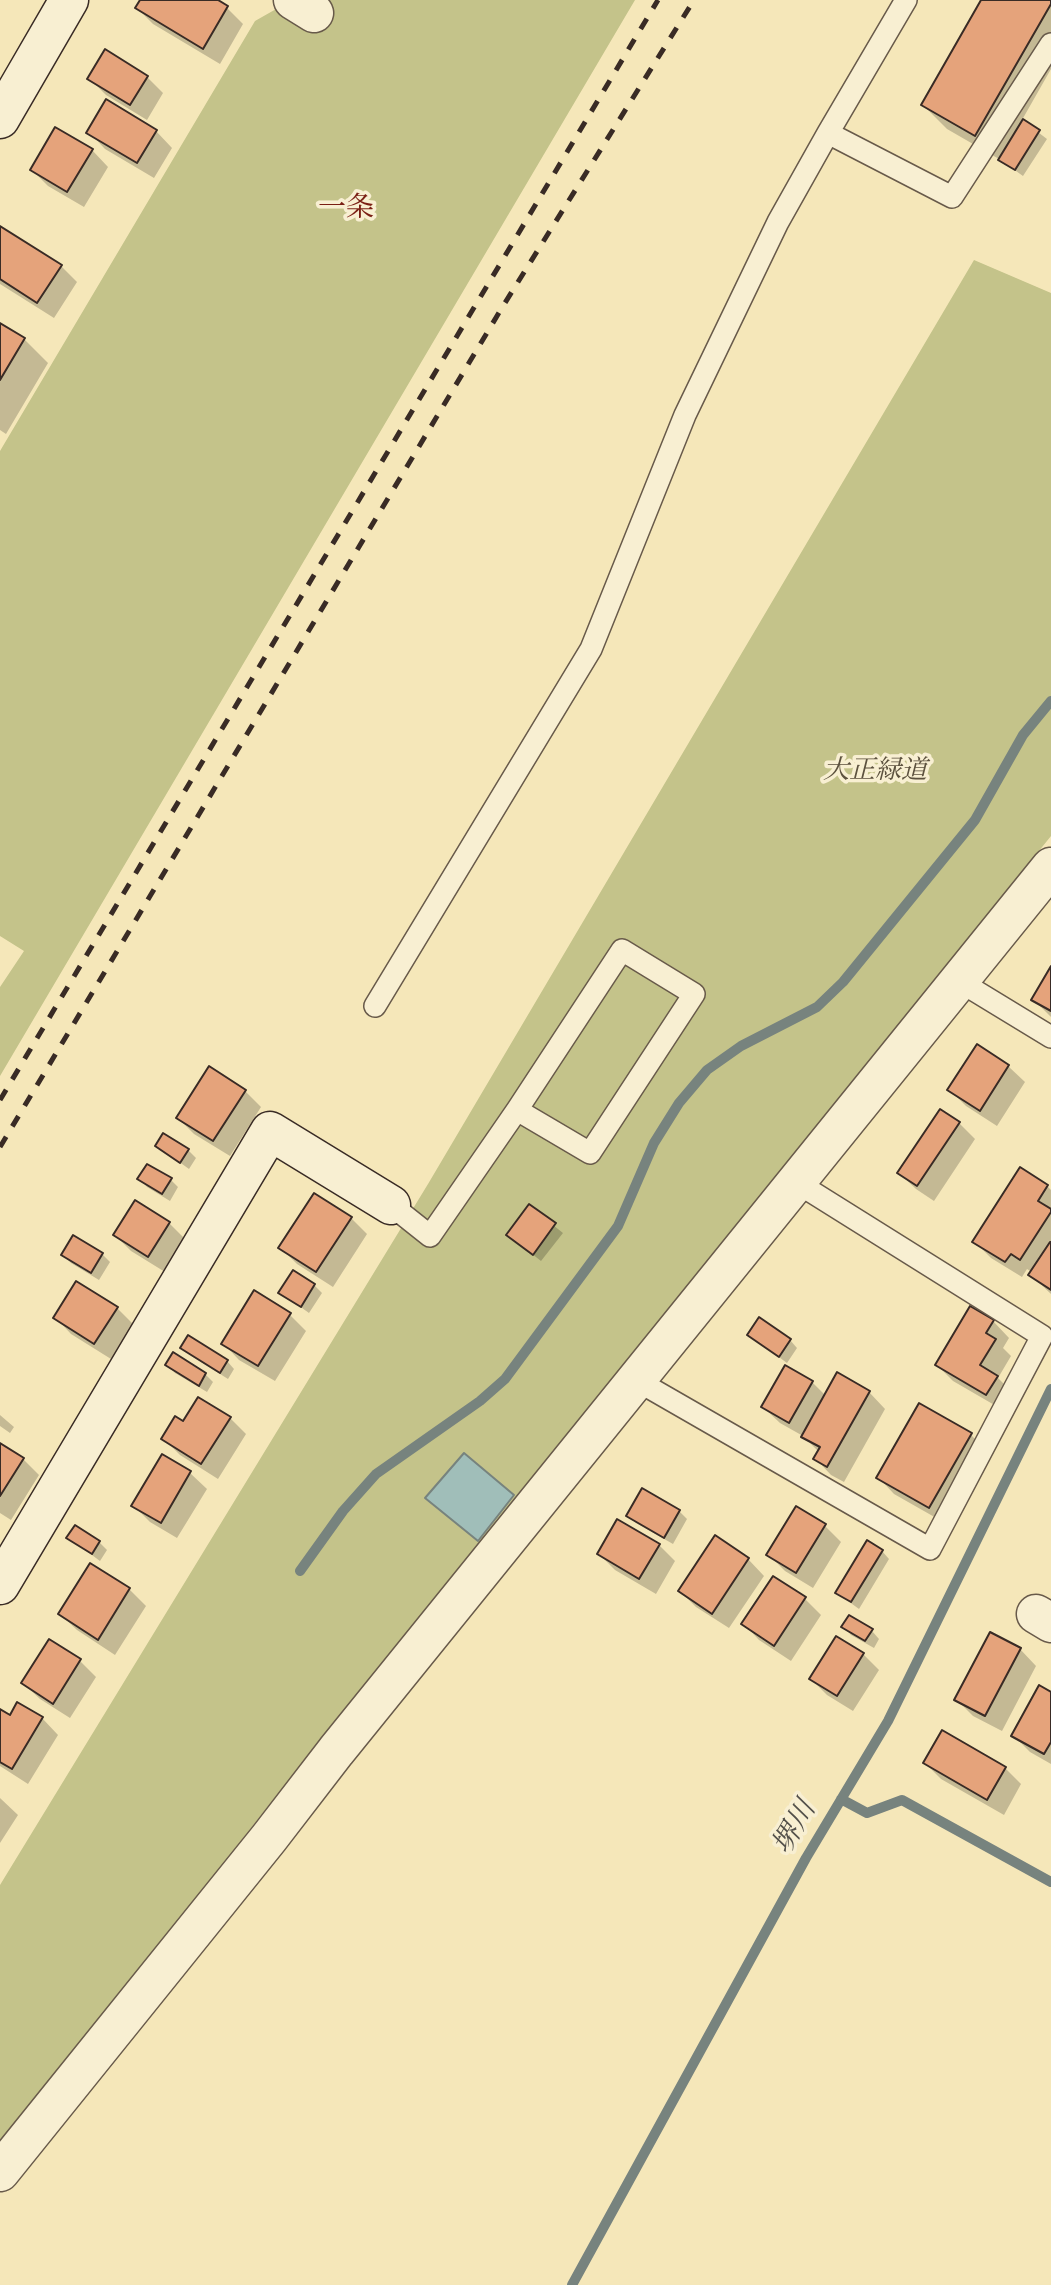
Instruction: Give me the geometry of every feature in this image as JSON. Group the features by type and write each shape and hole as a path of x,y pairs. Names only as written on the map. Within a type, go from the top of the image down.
{"street":[{"path":"0,118 69,0"},
{"path":"0,2172 336,1751 1051,867"},
{"path":"0,1585 270,1131 391,1205"}],"lane":[{"path":"375,1006 591,649 685,415 778,222 906,0"},
{"path":"828,133 953,197 1051,44"},
{"path":"391,1205 430,1236 622,950 694,994 590,1153 517,1110"},
{"path":"959,981 1051,1037"},
{"path":"636,1380 930,1549 1042,1336 796,1182"}],"green space":[{"path":"292,0 635,0 0,1076 0,987 24,951 0,936 0,451 255,21"},
{"name":"大正緑道","path":"974,260 1051,293 1051,836 270,1804 0,2148 0,1885 428,1184"}],"water":[{"path":"464,1453 514,1495 478,1541 425,1498"}],"building":[{"path":"140,0 218,0 228,6 203,49 135,8"},
{"path":"981,0 1051,0 1051,4 975,136 921,105"},
{"path":"105,49 148,76 130,105 87,79"},
{"path":"106,99 157,130 137,163 86,133"},
{"path":"1023,119 1040,130 1015,170 998,160"},
{"path":"55,127 93,149 67,192 30,170"},
{"path":"0,226 62,265 37,303 0,279"},
{"path":"0,323 25,338 0,380"},
{"path":"1051,966 1051,1011 1031,1000"},
{"path":"977,1044 1009,1065 980,1111 947,1090"},
{"path":"209,1066 246,1090 213,1141 176,1118"},
{"path":"940,1109 960,1122 917,1186 897,1173"},
{"path":"163,1133 189,1149 180,1163 155,1146"},
{"path":"147,1164 172,1178 162,1194 137,1179"},
{"path":"1020,1167 1048,1185 1038,1201 1051,1209 1051,1212 1020,1260 1011,1254 1005,1262 972,1242"},
{"path":"314,1193 352,1217 316,1272 278,1248"},
{"path":"135,1200 170,1222 148,1257 113,1235"},
{"path":"529,1204 556,1223 533,1255 506,1235"},
{"path":"73,1235 103,1253 91,1273 61,1255"},
{"path":"1051,1242 1051,1290 1028,1275"},
{"path":"293,1270 315,1284 301,1307 278,1293"},
{"path":"76,1281 118,1307 94,1344 53,1318"},
{"path":"254,1290 291,1313 258,1366 221,1344"},
{"path":"970,1306 994,1320 986,1333 996,1339 980,1365 998,1376 986,1395 935,1365"},
{"path":"759,1317 791,1339 779,1357 747,1335"},
{"path":"188,1335 228,1360 220,1373 180,1348"},
{"path":"173,1352 206,1373 199,1386 165,1365"},
{"path":"785,1365 813,1381 789,1423 761,1407"},
{"path":"837,1372 870,1391 827,1467 813,1459 820,1447 801,1437"},
{"path":"198,1397 231,1417 201,1464 161,1439 175,1416 183,1421"},
{"path":"919,1403 972,1433 929,1508 876,1478"},
{"path":"0,1443 24,1458 0,1496"},
{"path":"162,1454 191,1471 161,1523 131,1506"},
{"path":"642,1488 680,1510 664,1538 626,1516"},
{"path":"796,1506 826,1524 796,1573 766,1555"},
{"path":"617,1519 660,1544 639,1579 597,1554"},
{"path":"75,1525 100,1541 92,1554 66,1538"},
{"path":"715,1535 749,1558 712,1614 678,1591"},
{"path":"867,1540 883,1550 851,1602 835,1593"},
{"path":"90,1563 130,1588 98,1640 58,1614"},
{"path":"773,1576 806,1597 774,1646 741,1624"},
{"path":"849,1615 873,1629 865,1641 841,1627"},
{"path":"990,1632 1021,1648 985,1716 954,1700"},
{"path":"836,1636 864,1653 837,1696 809,1679"},
{"path":"49,1639 81,1659 53,1704 21,1683"},
{"path":"1039,1685 1051,1692 1051,1742 1044,1754 1011,1736"},
{"path":"17,1702 43,1717 12,1769 0,1762 0,1709 10,1715"},
{"path":"942,1730 1006,1767 987,1800 923,1763"}],"waterway":[{"path":"300,1571 343,1511 376,1474 480,1401 505,1379 618,1226 654,1143 679,1103 707,1070 741,1046 817,1007 843,982 975,820 1023,735 1051,701"},
{"name":"堺川","path":"572,2285 806,1858 888,1721 1051,1389"},
{"path":"841,1799 867,1813 902,1800 1051,1882"}],"railway":[{"path":"0,1100 658,0"},
{"path":"0,1147 503,306 694,0"}],"district":[{"name":"一条","path":"346,211"}]}
